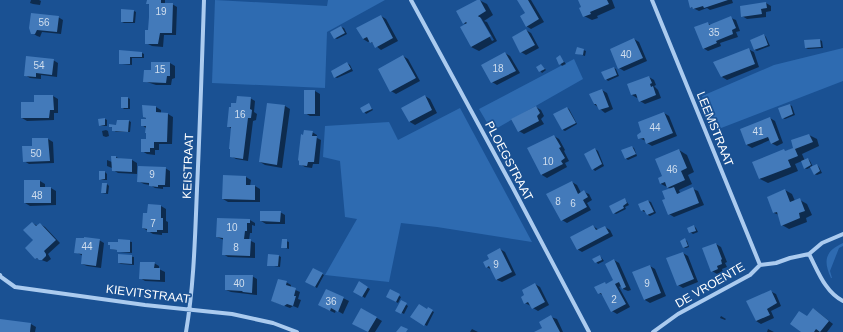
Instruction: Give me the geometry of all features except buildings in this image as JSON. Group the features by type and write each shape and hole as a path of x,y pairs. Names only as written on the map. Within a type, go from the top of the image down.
{"street":[{"name":"KEISTRAAT","path":"186,332 190,309 195,248 204,0"},
{"name":"PLOEGSTRAAT","path":"410,0 513,188 589,332"},
{"name":"LEEMSTRAAT","path":"652,0 760,265"},
{"name":"DE VROENTE","path":"653,332 678,314 750,275 760,265 776,263 809,254 822,243 843,234"},
{"path":"809,254 826,287 837,298 843,301"},
{"name":"KIEVITSTRAAT","path":"0,275 15,287 232,314 273,323 296,332"}],"shaded area":[{"path":"215,0 327,6 328,0 385,0 327,32 325,88 212,83"},
{"path":"843,48 843,81 716,130 702,96 774,65"},
{"path":"574,59 583,79 492,131 479,109"},
{"path":"460,108 532,242 437,227 401,223 389,282 325,275 357,219 345,217 340,161 323,157 325,126 389,122 398,140"},
{"path":"843,243 843,246 839,248 830,271 831,278 828,272 827,257 832,249"}]}
